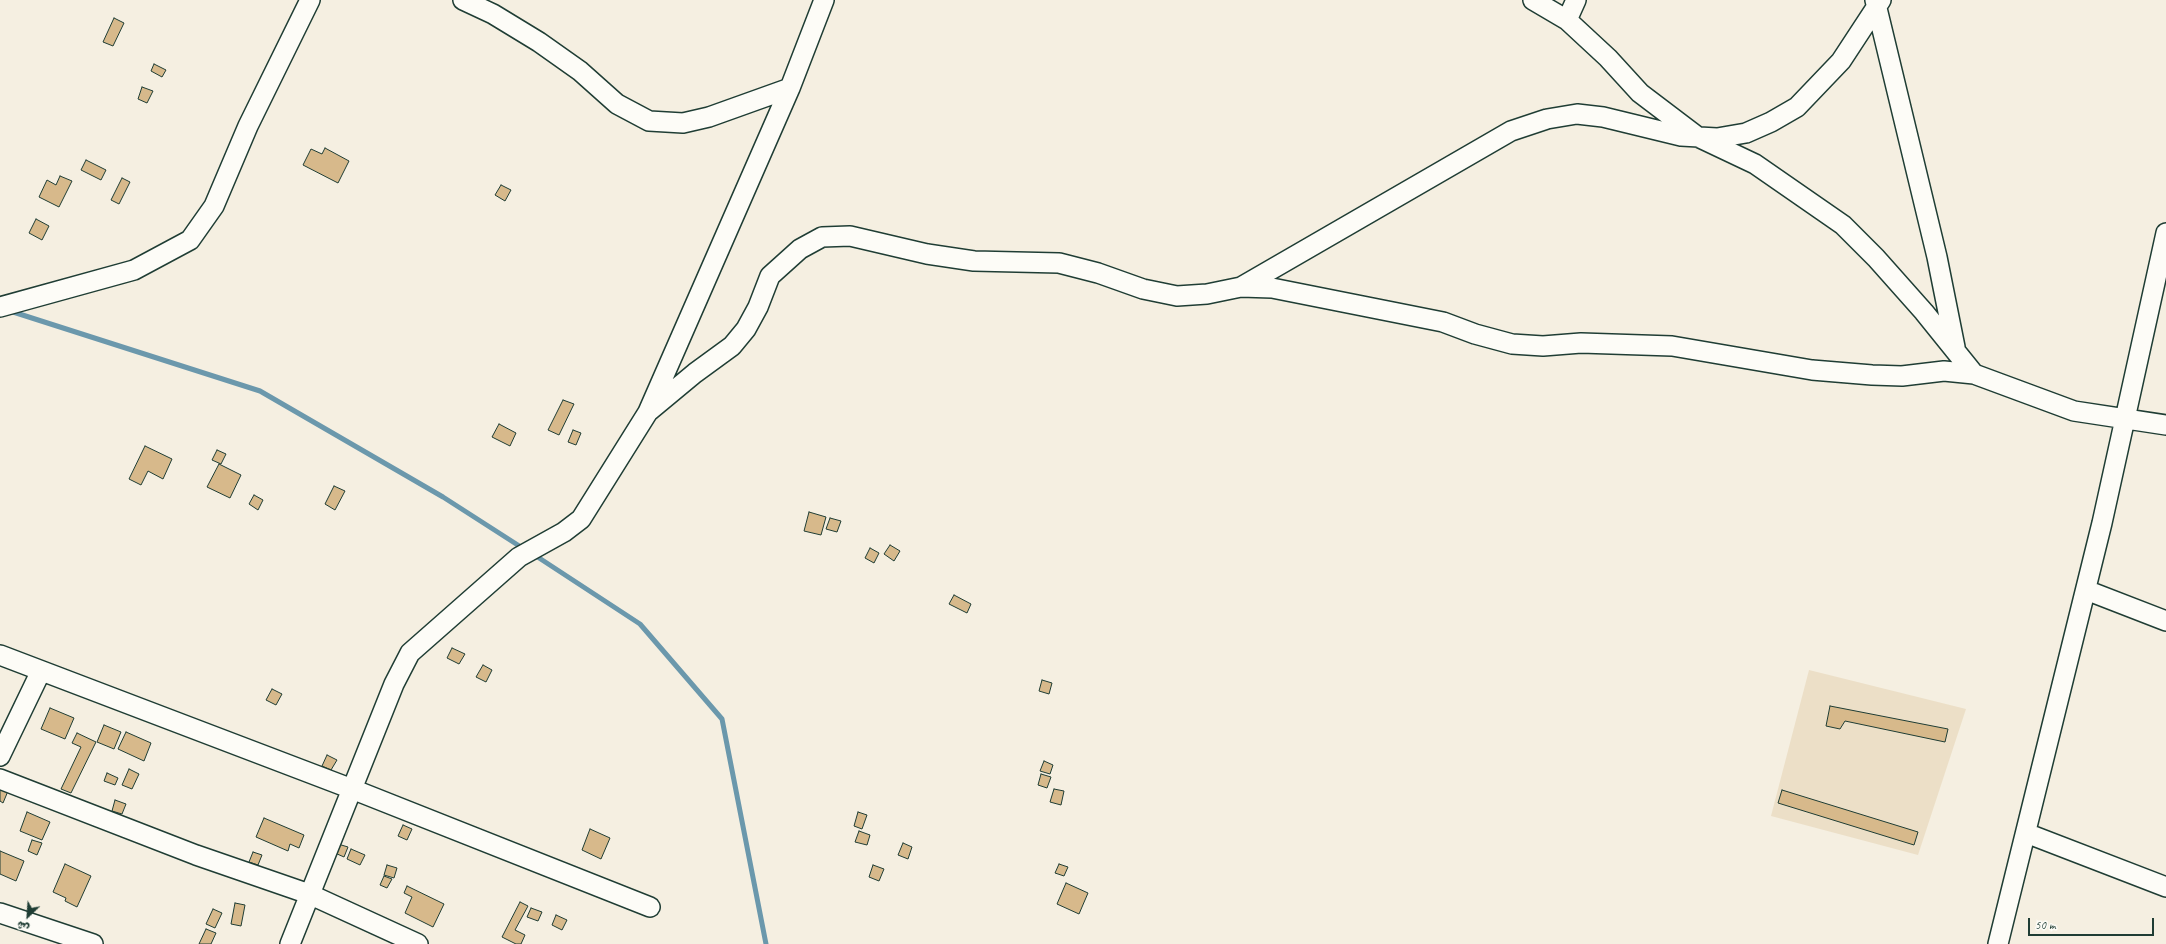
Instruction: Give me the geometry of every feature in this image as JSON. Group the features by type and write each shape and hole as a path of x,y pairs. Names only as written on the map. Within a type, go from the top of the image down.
{"street":[{"path":"0,307 134,270 190,240 214,206 248,126 310,0"},
{"path":"463,0 493,14 539,42 580,71 617,104 648,121 683,122 709,117 790,88"},
{"path":"290,944 394,684 410,653 519,556 564,532 581,519 648,412 790,88 824,0"},
{"path":"1533,0 1567,20 1608,58 1640,93 1698,137 1755,164 1843,225 1876,258 1924,312 1974,374"},
{"path":"1567,20 1576,0"},
{"path":"1241,287 1511,131 1547,118 1576,114 1596,116 1681,136 1717,138 1746,133 1771,122 1797,107 1841,61 1878,2"},
{"path":"1878,2 1937,257 1955,351"},
{"path":"1998,944 2086,590 2166,233"},
{"path":"648,412 695,373 732,346 746,329 758,307 770,276 800,249 822,237 850,236 927,254 974,261 1059,263 1098,273 1143,289 1177,296 1207,294 1241,287 1272,288 1443,322 1512,344 1543,346 1581,343 1672,346 1812,370 1902,376 1944,371 1974,374 2074,411 2125,420 2166,425"},
{"path":"2086,590 2166,621"},
{"path":"0,655 352,789 650,907"},
{"path":"0,756 41,671"},
{"path":"0,779 196,855 309,894 418,944"},
{"path":"2026,833 2166,887"},
{"path":"0,913 93,944"}],"shaded area":[{"path":"1809,670 1966,709 1918,855 1771,816"}],"building":[{"path":"114,18 124,23 113,46 103,42"},
{"path":"154,64 166,70 162,77 151,71"},
{"path":"142,87 153,91 147,103 138,99"},
{"path":"325,148 349,161 338,183 303,165 311,149 322,154"},
{"path":"86,160 106,170 101,180 81,170"},
{"path":"60,176 72,181 59,207 39,197 47,180 56,185"},
{"path":"122,178 130,182 119,204 111,200"},
{"path":"501,185 511,190 505,201 495,195"},
{"path":"36,219 49,226 42,240 29,233"},
{"path":"563,400 574,404 559,435 548,430"},
{"path":"499,424 516,433 510,446 492,437"},
{"path":"573,430 581,433 576,445 568,442"},
{"path":"145,446 172,459 163,479 148,471 141,485 129,479"},
{"path":"217,450 226,454 221,464 212,460"},
{"path":"219,464 241,475 230,498 207,487"},
{"path":"334,486 345,491 335,510 325,504"},
{"path":"254,495 263,500 258,510 249,504"},
{"path":"809,512 826,517 821,535 804,531"},
{"path":"830,518 841,521 837,532 826,529"},
{"path":"890,545 900,551 894,561 884,554"},
{"path":"870,548 879,553 874,563 865,558"},
{"path":"954,595 971,604 967,613 949,604"},
{"path":"452,648 465,654 459,664 447,658"},
{"path":"483,665 492,670 486,682 476,677"},
{"path":"1042,680 1052,683 1049,694 1039,691"},
{"path":"272,689 282,694 276,705 266,700"},
{"path":"1830,706 1948,729 1945,742 1845,721 1840,729 1826,726"},
{"path":"50,708 74,718 65,739 41,729"},
{"path":"104,725 121,732 114,749 97,742"},
{"path":"126,732 151,743 144,761 118,749"},
{"path":"77,733 96,742 71,793 61,789 81,747 72,743"},
{"path":"327,755 337,760 331,770 322,766"},
{"path":"1044,761 1053,765 1050,774 1040,771"},
{"path":"129,769 139,774 132,789 122,785"},
{"path":"107,773 118,778 115,785 104,781"},
{"path":"1041,774 1051,777 1047,788 1038,785"},
{"path":"0,787 8,791 3,803 0,801"},
{"path":"1054,789 1064,791 1061,805 1050,802"},
{"path":"1782,790 1918,832 1914,845 1778,803"},
{"path":"115,800 126,804 122,814 112,811"},
{"path":"27,812 50,822 42,840 20,831"},
{"path":"858,812 867,815 862,829 854,826"},
{"path":"264,818 304,835 299,848 290,844 288,851 256,837"},
{"path":"403,825 412,829 407,840 398,836"},
{"path":"590,829 610,838 601,859 582,850"},
{"path":"859,831 870,835 867,845 855,842"},
{"path":"32,840 42,843 37,855 28,851"},
{"path":"903,843 912,847 908,859 898,855"},
{"path":"338,844 348,847 344,857 335,853"},
{"path":"351,849 365,855 360,865 347,859"},
{"path":"0,851 24,861 16,881 0,874"},
{"path":"253,852 262,855 258,865 249,862"},
{"path":"65,864 91,876 77,907 65,901 66,898 53,892"},
{"path":"1059,864 1068,867 1064,876 1055,873"},
{"path":"387,865 397,868 394,878 384,875"},
{"path":"873,865 884,869 879,881 869,877"},
{"path":"384,876 392,879 387,888 380,885"},
{"path":"1066,883 1088,893 1079,914 1057,904"},
{"path":"407,886 444,904 433,927 405,913 412,897 404,893"},
{"path":"520,902 528,906 515,930 525,935 521,944 516,944 502,937"},
{"path":"235,903 245,905 241,926 231,924"},
{"path":"531,908 542,912 538,921 527,917"},
{"path":"213,909 222,913 215,928 206,924"},
{"path":"556,915 567,920 562,930 552,925"},
{"path":"206,929 216,933 211,944 199,944"}],"waterway":[{"path":"10,311 260,391 443,497 524,549"},
{"path":"533,554 640,624 722,719 766,944"}]}
